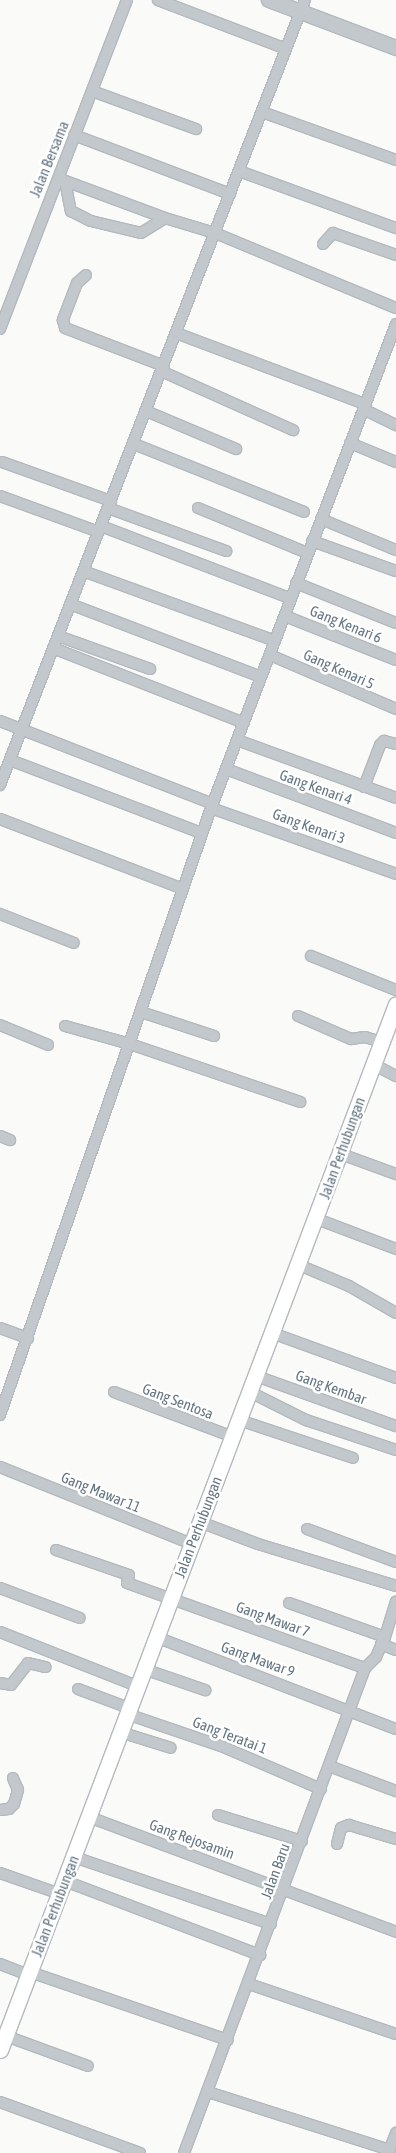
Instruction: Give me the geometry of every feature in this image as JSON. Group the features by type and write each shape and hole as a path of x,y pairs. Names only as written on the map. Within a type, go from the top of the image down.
{"main road":[{"name":"Jalan Perhubungan","path":"0,2050 137,1686 317,1219 396,1004"}],"street":[{"name":"Jalan Bersama","path":"0,329 61,179 74,135 126,0"},
{"path":"158,0 286,49"},
{"path":"269,0 302,6 396,48"},
{"path":"0,785 134,444 302,6"},
{"path":"92,91 196,129"},
{"path":"262,112 396,160"},
{"path":"74,135 230,194"},
{"path":"239,171 396,228"},
{"path":"61,179 165,218 214,233 396,308"},
{"path":"61,179 71,211 91,221 141,233 165,218"},
{"path":"323,244 333,232 396,255"},
{"path":"86,274 77,283 63,320 65,328 162,368 293,430"},
{"path":"0,1415 130,1044 201,833 396,324"},
{"path":"176,334 364,407 396,425"},
{"path":"146,411 236,449"},
{"path":"350,442 396,462"},
{"path":"134,444 304,512"},
{"path":"2,462 226,551"},
{"path":"0,496 100,529 290,598"},
{"path":"198,508 308,553"},
{"path":"321,519 396,550"},
{"path":"312,541 396,571"},
{"path":"83,571 275,641"},
{"path":"296,583 396,624"},
{"path":"70,604 261,677"},
{"name":"Gang Kenari 6","path":"285,616 396,660"},
{"path":"58,636 150,669"},
{"path":"54,648 244,723"},
{"name":"Gang Kenari 5","path":"270,655 396,709"},
{"name":"Gang Kenari 3","path":"0,721 212,806 396,874"},
{"path":"237,740 396,798"},
{"path":"364,787 380,745 384,741 396,744"},
{"path":"10,760 201,833"},
{"name":"Gang Kenari 4","path":"226,769 396,832"},
{"path":"0,819 183,889"},
{"path":"0,914 74,943"},
{"path":"311,956 396,990"},
{"path":"142,1008 214,1036"},
{"path":"298,1016 351,1039 366,1037 381,1042"},
{"path":"0,1025 48,1045"},
{"path":"65,1026 130,1044 300,1102"},
{"path":"373,1064 396,1076"},
{"path":"341,1154 396,1174"},
{"path":"317,1219 396,1250"},
{"path":"298,1265 349,1286 396,1313"},
{"path":"0,1328 28,1338"},
{"path":"272,1333 396,1378"},
{"name":"Gang Kembar","path":"256,1376 396,1426"},
{"name":"Gang Sentosa","path":"114,1392 232,1437"},
{"path":"250,1392 306,1420 396,1450"},
{"path":"239,1420 353,1458"},
{"name":"Gang Mawar 11","path":"0,1467 192,1544"},
{"path":"200,1522 396,1586"},
{"path":"307,1529 396,1562"},
{"name":"Gang Mawar 7","path":"56,1550 129,1575 127,1583 365,1668"},
{"path":"0,1588 80,1618"},
{"name":"Jalan Baru","path":"184,2153 260,1955 365,1668 383,1641 396,1602"},
{"path":"288,1603 383,1641 396,1650"},
{"path":"0,1632 137,1686"},
{"name":"Gang Mawar 9","path":"156,1638 350,1710 396,1730"},
{"path":"0,1683 11,1685 28,1663 46,1666"},
{"path":"144,1668 205,1690"},
{"name":"Gang Teratai 1","path":"78,1689 128,1711 221,1746 321,1788"},
{"path":"120,1732 171,1748"},
{"path":"329,1766 396,1791"},
{"path":"0,1810 9,1809 16,1800 18,1790 13,1778"},
{"path":"218,1815 302,1841"},
{"name":"Gang Rejosamin","path":"89,1817 284,1888 396,1932"},
{"path":"337,1844 341,1828 349,1825 396,1839"},
{"path":"74,1857 271,1924"},
{"path":"0,1873 62,1888 260,1955"},
{"path":"0,1964 228,2040"},
{"path":"249,1984 396,2034"},
{"path":"6,2036 88,2066"},
{"path":"208,2092 393,2143"},
{"path":"0,2102 140,2153"}]}
